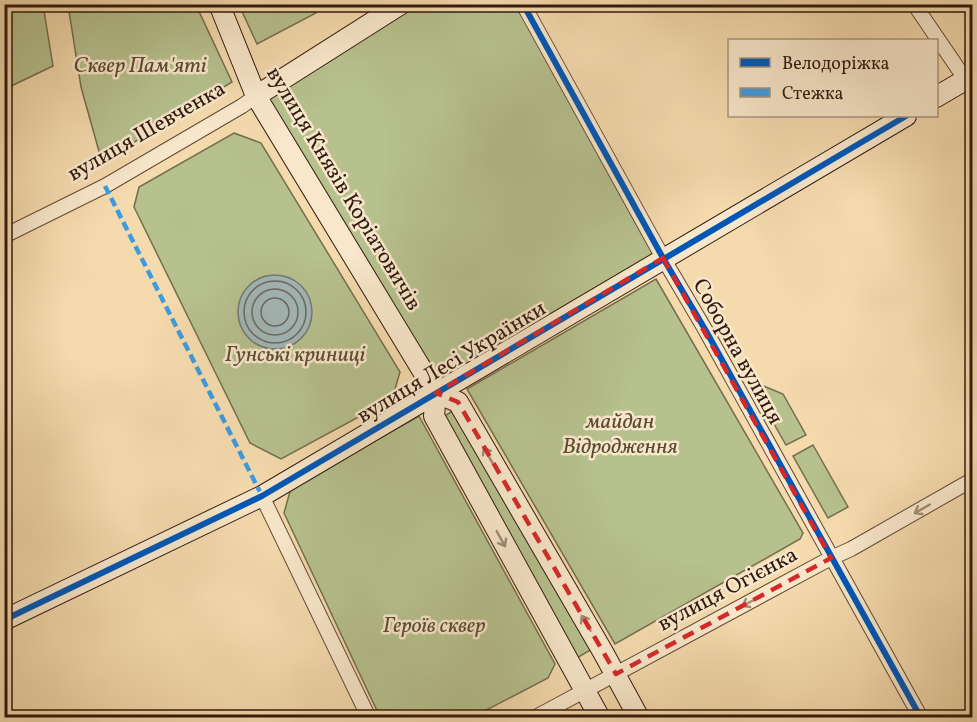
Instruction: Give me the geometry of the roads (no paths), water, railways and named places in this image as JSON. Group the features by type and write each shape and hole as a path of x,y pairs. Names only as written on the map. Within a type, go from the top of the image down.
{"street":[{"name":"вулиця Князів Коріатовичів","path":"219,4 256,96 436,393 434,416 600,717"},
{"name":"вулиця Шевченка","path":"4,236 112,182 242,106 401,4"},
{"name":"Соборна вулиця","path":"523,4 921,717"},
{"path":"914,4 970,82 938,97"},
{"name":"вулиця Лесі Українки","path":"4,620 262,496 904,117"},
{"name":"вулиця Князів Коріатовичів","path":"436,393 458,402 639,717"},
{"name":"вулиця Огієнка","path":"534,717 851,549 972,480"},
{"path":"262,496 369,717"}],"water":[{"path":"275,275 296,281 306,291 312,312 306,333 296,343 275,349 254,343 244,333 238,312 244,291 254,281"}],"park label":[{"name":"Сквер Пам'яті","path":"140,66"},
{"name":"Гунські криниці","path":"295,355"},
{"name":"майдан Відродження","path":"620,434"},
{"name":"Героїв сквер","path":"434,626"}]}
